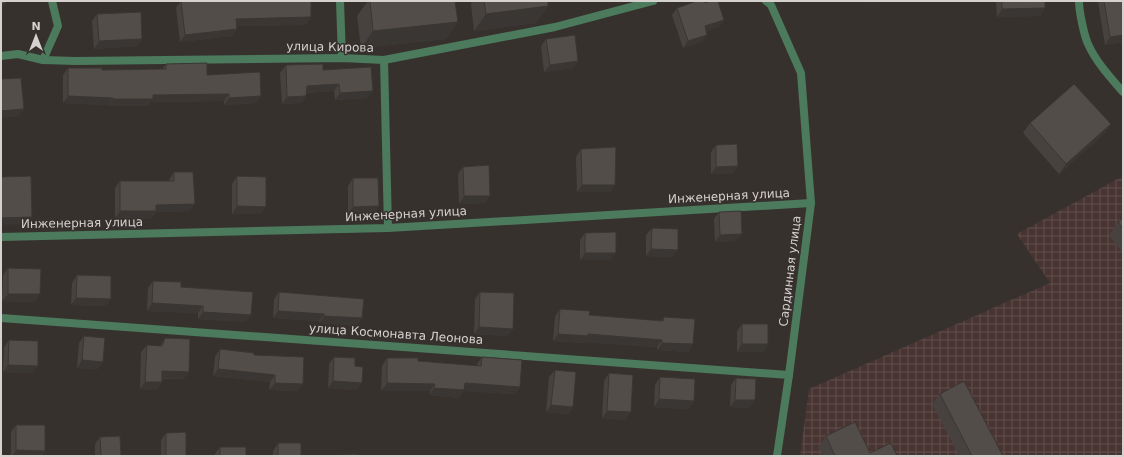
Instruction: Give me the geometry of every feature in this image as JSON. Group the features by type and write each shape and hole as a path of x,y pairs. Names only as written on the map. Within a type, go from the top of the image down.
{"street":[{"path":"43,60 58,26 52,1"},
{"path":"340,1 342,58"},
{"name":"улица Кирова","path":"1,56 18,54 43,60 76,62 342,58 384,60 555,27 653,1"},
{"name":"Сардинная улица","path":"766,1 771,5 801,73 811,203 777,456"},
{"path":"773,10 777,1"},
{"path":"1079,1 1079,9 1087,43 1103,69 1123,92"},
{"path":"384,60 388,228"},
{"name":"Инженерная улица","path":"1,237 388,228 811,203"},
{"name":"улица Космонавта Леонова","path":"1,318 789,375"}],"shaded area":[{"path":"1123,176 1123,456 800,456 809,389 1050,283 1017,234"}],"building":[{"path":"1,1 6,1 6,3 1,4"},
{"path":"181,1 311,1 311,17 236,19 237,29 185,35"},
{"path":"370,1 455,1 458,22 373,31"},
{"path":"484,1 548,1 548,6 486,14"},
{"path":"697,1 705,1 705,3 710,1 718,1 724,20 705,26 707,35 688,41 677,8"},
{"path":"1002,1 1045,1 1045,8 1002,9"},
{"path":"1104,1 1123,1 1123,35 1110,37"},
{"path":"141,12 142,39 99,41 97,14"},
{"path":"575,35 578,61 550,65 546,39"},
{"path":"207,63 207,75 260,72 261,96 229,98 229,94 153,95 153,99 113,99 68,96 68,68 102,68 102,70 166,69 166,64"},
{"path":"323,64 323,70 371,67 373,91 340,93 339,84 307,86 306,96 287,97 286,65"},
{"path":"21,78 24,109 1,111 1,79"},
{"path":"1074,84 1111,124 1066,164 1030,123"},
{"path":"737,144 738,166 716,167 716,145"},
{"path":"616,147 615,185 582,185 581,149"},
{"path":"489,165 490,196 464,196 463,167"},
{"path":"174,172 193,172 195,204 156,205 156,211 120,211 120,181 174,181"},
{"path":"31,176 32,217 1,218 1,177"},
{"path":"237,176 266,177 266,207 237,206"},
{"path":"353,178 378,178 379,206 353,207"},
{"path":"741,211 742,234 720,235 719,212"},
{"path":"1123,218 1123,229 1118,222"},
{"path":"652,228 678,229 678,250 651,249"},
{"path":"616,232 616,253 585,253 585,233"},
{"path":"8,268 41,269 40,294 8,294"},
{"path":"77,275 111,276 111,299 76,298"},
{"path":"153,281 181,282 181,287 253,292 251,315 203,312 203,306 152,303"},
{"path":"279,292 364,299 362,318 278,311"},
{"path":"480,292 514,293 513,329 479,327"},
{"path":"560,309 590,311 589,315 663,321 664,317 695,319 693,344 662,343 662,340 588,334 588,336 558,334"},
{"path":"742,324 768,324 768,344 742,344"},
{"path":"84,336 105,338 103,362 82,360"},
{"path":"165,338 190,339 189,372 162,371 162,382 145,382 147,345 162,346"},
{"path":"9,340 38,341 38,366 8,365"},
{"path":"220,349 254,353 254,355 304,357 303,384 275,383 275,375 218,369"},
{"path":"334,357 355,358 355,366 363,367 362,383 333,381"},
{"path":"482,357 522,360 520,387 465,383 464,390 434,388 435,384 387,383 387,358 418,358 418,361 481,366"},
{"path":"555,370 576,372 573,407 551,405"},
{"path":"609,373 633,375 631,412 607,411"},
{"path":"660,377 695,379 694,401 659,399"},
{"path":"736,378 756,379 755,400 735,400"},
{"path":"964,381 1003,456 972,456 940,394"},
{"path":"855,422 870,453 891,443 897,456 835,456 826,436"},
{"path":"16,425 45,425 45,451 16,450"},
{"path":"186,432 186,456 166,456 166,433"},
{"path":"120,436 121,456 101,456 100,437"},
{"path":"278,443 301,443 301,456 278,456"},
{"path":"220,447 246,447 246,456 220,456"},
{"path":"356,454 356,456 331,456"}]}
